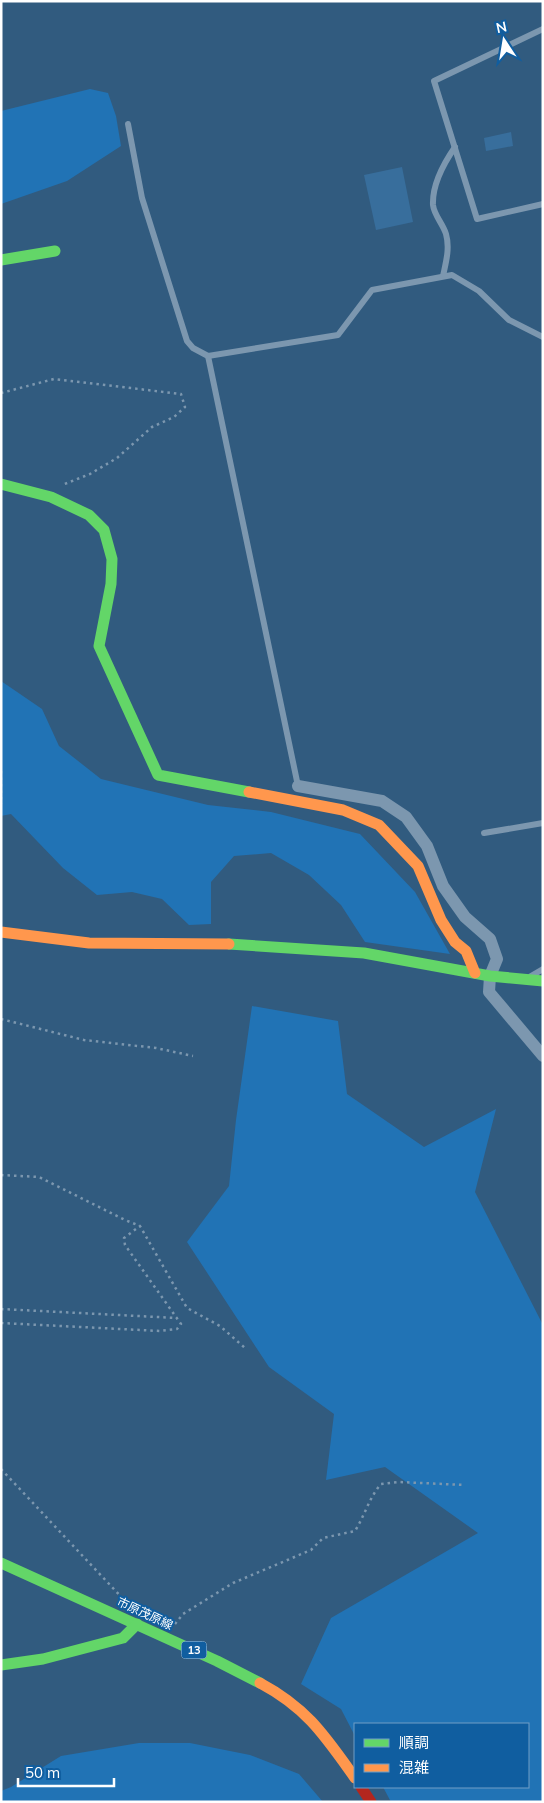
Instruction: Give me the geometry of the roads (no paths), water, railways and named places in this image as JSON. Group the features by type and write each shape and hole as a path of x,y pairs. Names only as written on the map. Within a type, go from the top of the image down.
{"street":[{"path":"1,260 55,251"},
{"path":"1,484 41,494 89,515 104,530 112,559 111,584 99,646 158,775 343,810 379,825 418,866 441,920 455,942 466,951 475,973"},
{"path":"298,786 382,801 406,817 427,846 443,886 465,917 490,939 498,958 490,976 490,992 543,1056"},
{"path":"1,932 88,943 251,944 364,953 490,976 543,981"},
{"name":"市原茂原線","path":"1,1563 217,1660 286,1698 320,1728 354,1777"},
{"path":"1,1665 43,1659 123,1638 133,1622"},
{"path":"362,1788 371,1802"}],"lane":[{"path":"543,29 434,82 477,219 543,204"},
{"path":"128,124 142,198 188,341 193,348 208,356 338,334 372,290 452,274 479,291 509,320 543,337"},
{"path":"443,276 448,248 446,233 433,206 436,185 445,161 455,146"},
{"path":"208,356 298,786"},
{"path":"484,833 543,823"},
{"path":"526,979 543,969"}]}
